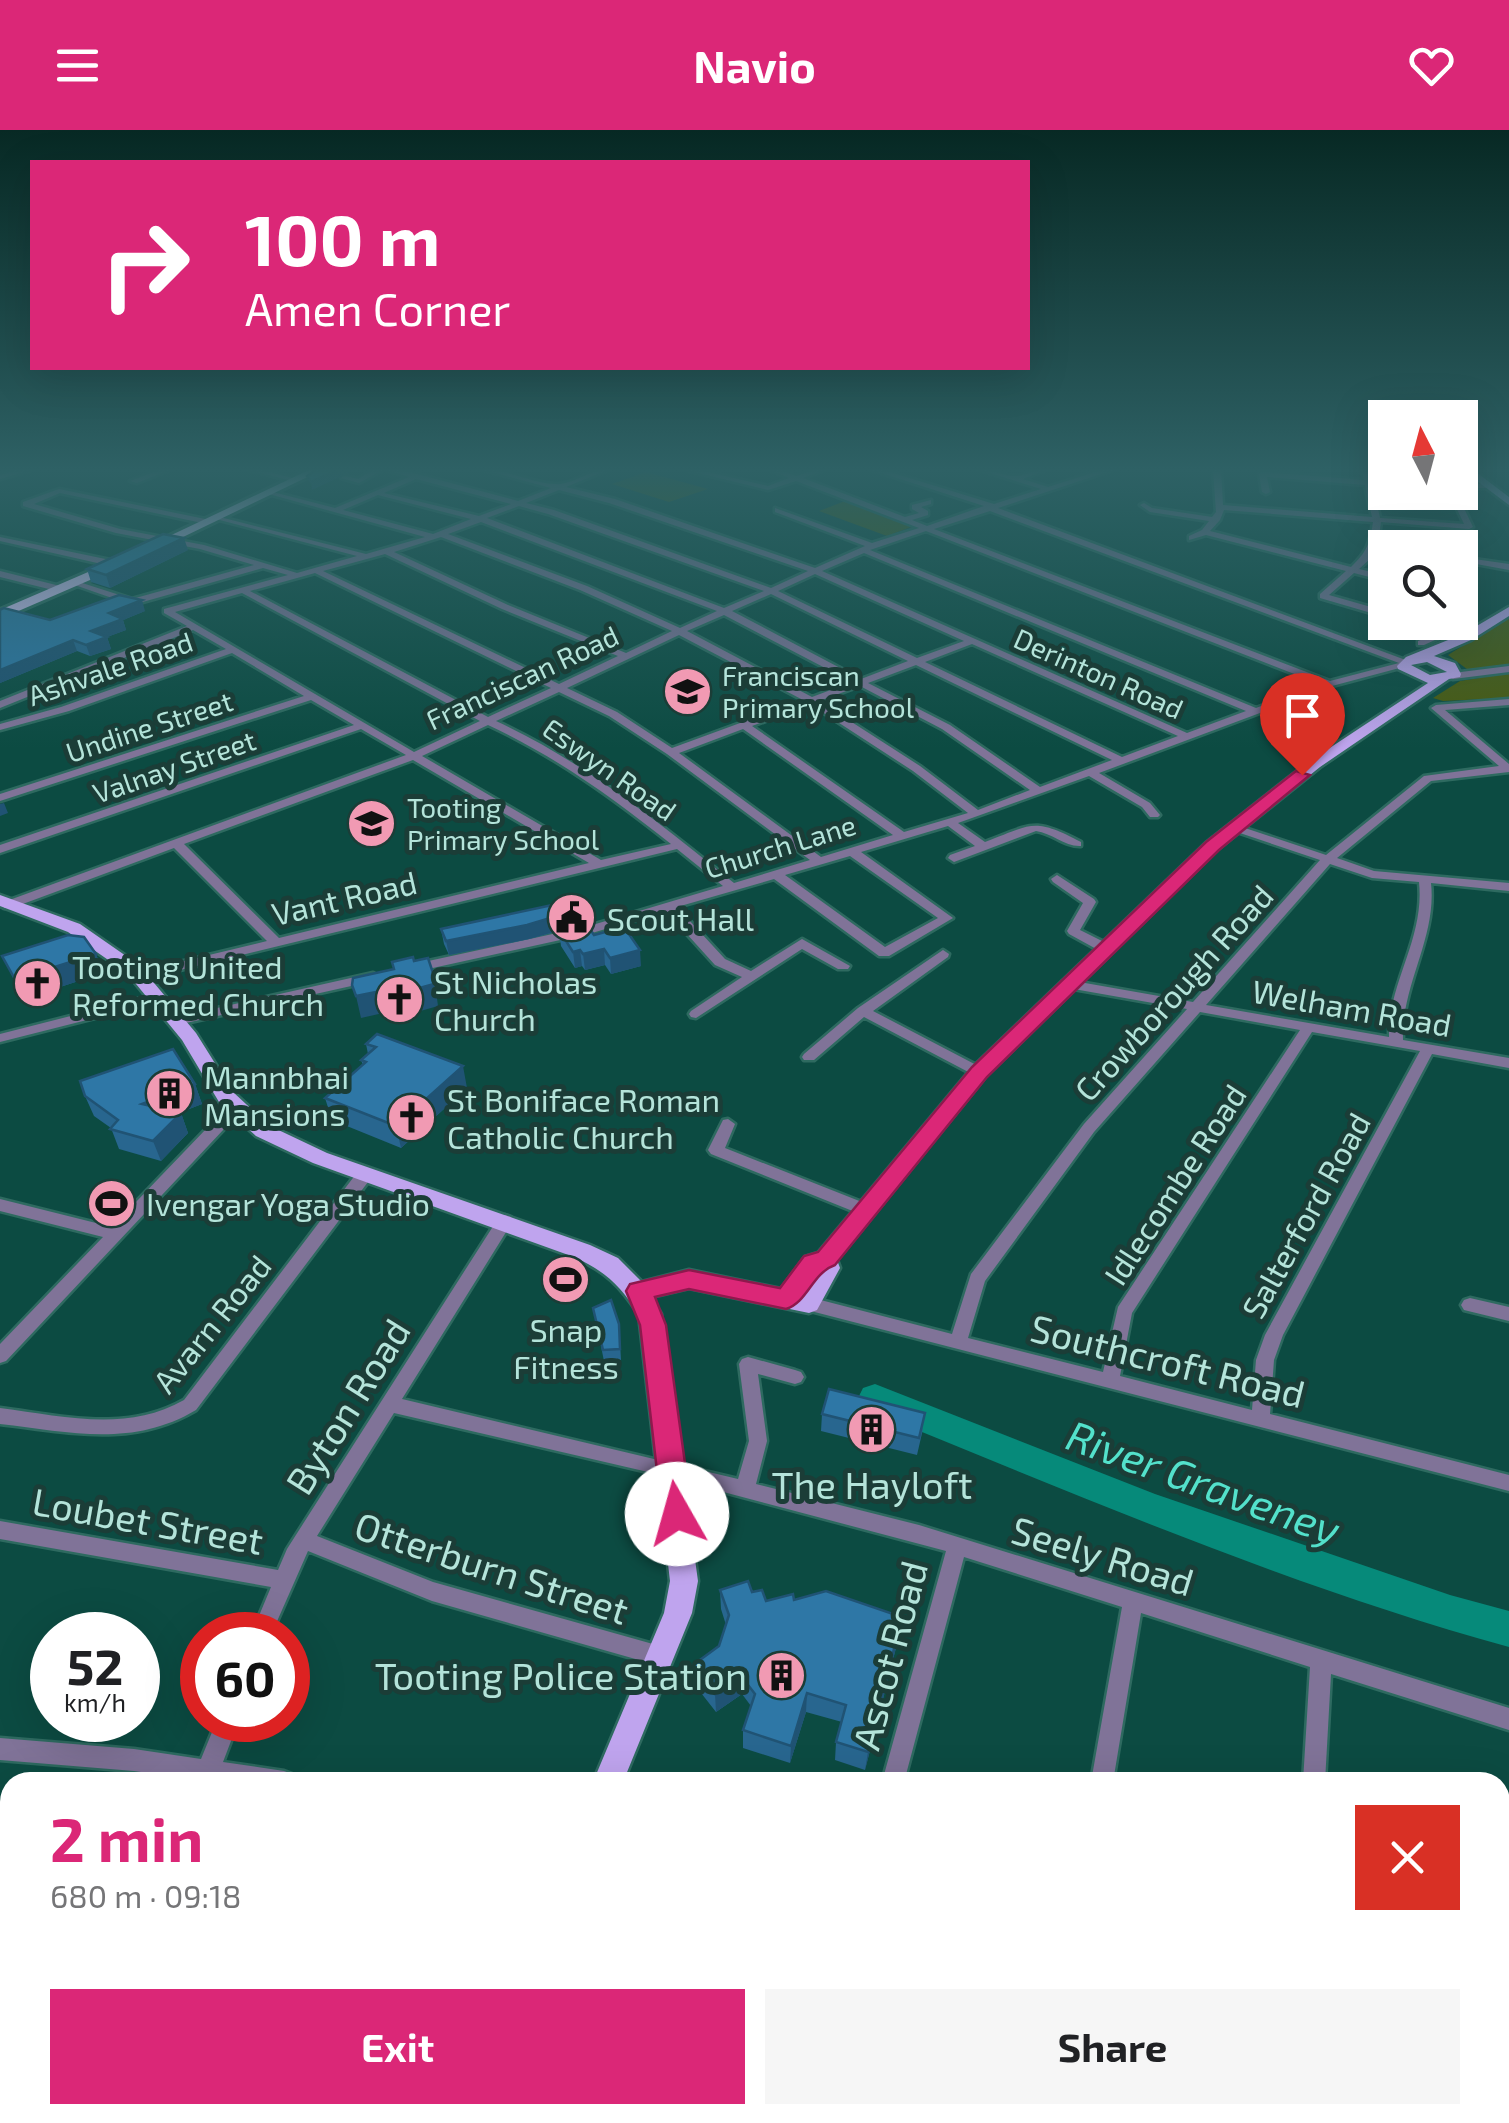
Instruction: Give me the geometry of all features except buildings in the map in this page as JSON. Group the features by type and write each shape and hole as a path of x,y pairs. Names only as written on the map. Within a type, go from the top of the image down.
{"highway":[{"path":"3,612 119,562"}],"main road":[{"path":"639,1291 689,1280 798,1302 813,1263 826,1258 979,1072 1105,948 1235,828 1315,764 1413,670 1509,611"},
{"path":"1435,657 1450,675"},
{"path":"1413,670 1450,675"},
{"path":"4,902 83,940 139,976 177,1021 235,1108 290,1145 610,1264 639,1291 653,1325 684,1581 678,1613 612,1772"}],"street":[{"path":"106,562 115,564"},
{"path":"253,562 296,575"},
{"path":"347,562 167,611 600,865"},
{"path":"408,562 626,656"},
{"path":"505,562 682,630 898,752 977,814"},
{"path":"594,562 724,611 864,681 946,727 1040,792"},
{"path":"690,562 770,590 1122,761"},
{"name":"Derinton Road","path":"791,562 1188,737"},
{"name":"Franciscan Road","path":"4,902 415,756 834,562"},
{"path":"901,562 1254,711"},
{"path":"1015,562 1329,684"},
{"path":"1132,562 1413,670"},
{"path":"1321,562 1368,574"},
{"path":"1359,562 1324,597 1368,609"},
{"path":"1478,562 1509,567"},
{"path":"0,574 132,602 264,565"},
{"path":"316,570 613,714 672,752 818,860"},
{"name":"Eswyn Road","path":"242,590 488,721 524,736 616,794 732,887"},
{"path":"0,705 193,627"},
{"path":"1421,643 1428,640"},
{"path":"672,752 972,641"},
{"name":"Ashvale Road","path":"0,726 65,709 233,650"},
{"name":"Church Lane","path":"177,1021 212,1010 532,946 977,814 1329,684 1384,669 1413,670"},
{"path":"1450,675 1509,670"},
{"name":"Undine Street","path":"0,798 312,696"},
{"path":"1508,768 1436,708 1509,702"},
{"name":"Valnay Street","path":"0,849 363,725"},
{"path":"746,726 902,836"},
{"name":"Crowborough Road","path":"958,1343 977,1279 1089,1128 1327,860 1432,776 1508,768"},
{"path":"1091,773 1146,805 1154,816"},
{"path":"949,822 981,845"},
{"path":"954,858 981,845 1042,827 1077,844"},
{"path":"1235,828 1372,874 1509,888"},
{"path":"176,844 275,942"},
{"name":"Vant Road","path":"139,976 679,845"},
{"path":"775,874 884,954 948,918 851,851"},
{"path":"1057,879 1090,902 1072,931 1105,948"},
{"path":"1396,1043 1394,1013 1429,914 1424,880"},
{"path":"669,906 720,962 752,977"},
{"path":"696,1014 802,943 843,966"},
{"path":"809,1058 862,1010 943,954"},
{"name":"Welham Road","path":"1068,984 1509,1062"},
{"path":"0,1038 157,998"},
{"path":"862,1010 979,1072"},
{"name":"Idlecombe Road","path":"1110,1380 1124,1312 1308,1028"},
{"name":"Salterford Road","path":"1261,1418 1265,1360 1274,1334 1428,1049"},
{"path":"0,1356 235,1108"},
{"path":"728,1124 716,1150 866,1210"},
{"name":"Avarn Road","path":"0,1416 126,1428 172,1419 190,1405 365,1174"},
{"path":"0,1205 114,1234"},
{"name":"Byton Road","path":"270,1612 304,1540 504,1222"},
{"name":"Southcroft Road","path":"798,1302 1509,1484"},
{"path":"1470,1305 1509,1314"},
{"path":"745,1490 758,1441 748,1364 795,1377"},
{"name":"Seely Road","path":"390,1404 672,1470 957,1546 1509,1719"},
{"name":"Loubet Street","path":"0,1530 283,1580"},
{"name":"Otterburn Street","path":"304,1540 432,1591 660,1656"},
{"name":"Ascot Road","path":"896,1772 957,1546"},
{"path":"1104,1772 1133,1602"},
{"path":"1315,1772 1322,1660"},
{"path":"208,1770 219,1742"},
{"path":"0,1748 221,1772"}],"green space":[{"path":"1509,617 1509,698 1433,698 1460,681 1479,678 1448,655 1478,640"}],"waterway":[{"name":"River Graveney","path":"875,1398 1148,1508 1450,1613 1509,1629"}],"place":[{"name":"Franciscan Primary School","path":"687,691"},
{"name":"Tooting Primary School","path":"372,823"},
{"name":"Scout Hall","path":"572,918"},
{"name":"Tooting United Reformed Church","path":"37,984"},
{"name":"St Nicholas Church","path":"399,999"},
{"name":"Mannbhai Mansions","path":"169,1094"},
{"name":"St Boniface Roman Catholic Church","path":"412,1117"},
{"name":"Ivengar Yoga Studio","path":"111,1203"},
{"name":"Snap Fitness","path":"566,1279"},
{"name":"The Hayloft","path":"872,1430"},
{"name":"Tooting Police Station","path":"782,1675"}],"route":[{"path":"677,1514 653,1325 639,1291 689,1280 786,1299 813,1263 826,1258 979,1072 1212,846 1302,775"}]}
